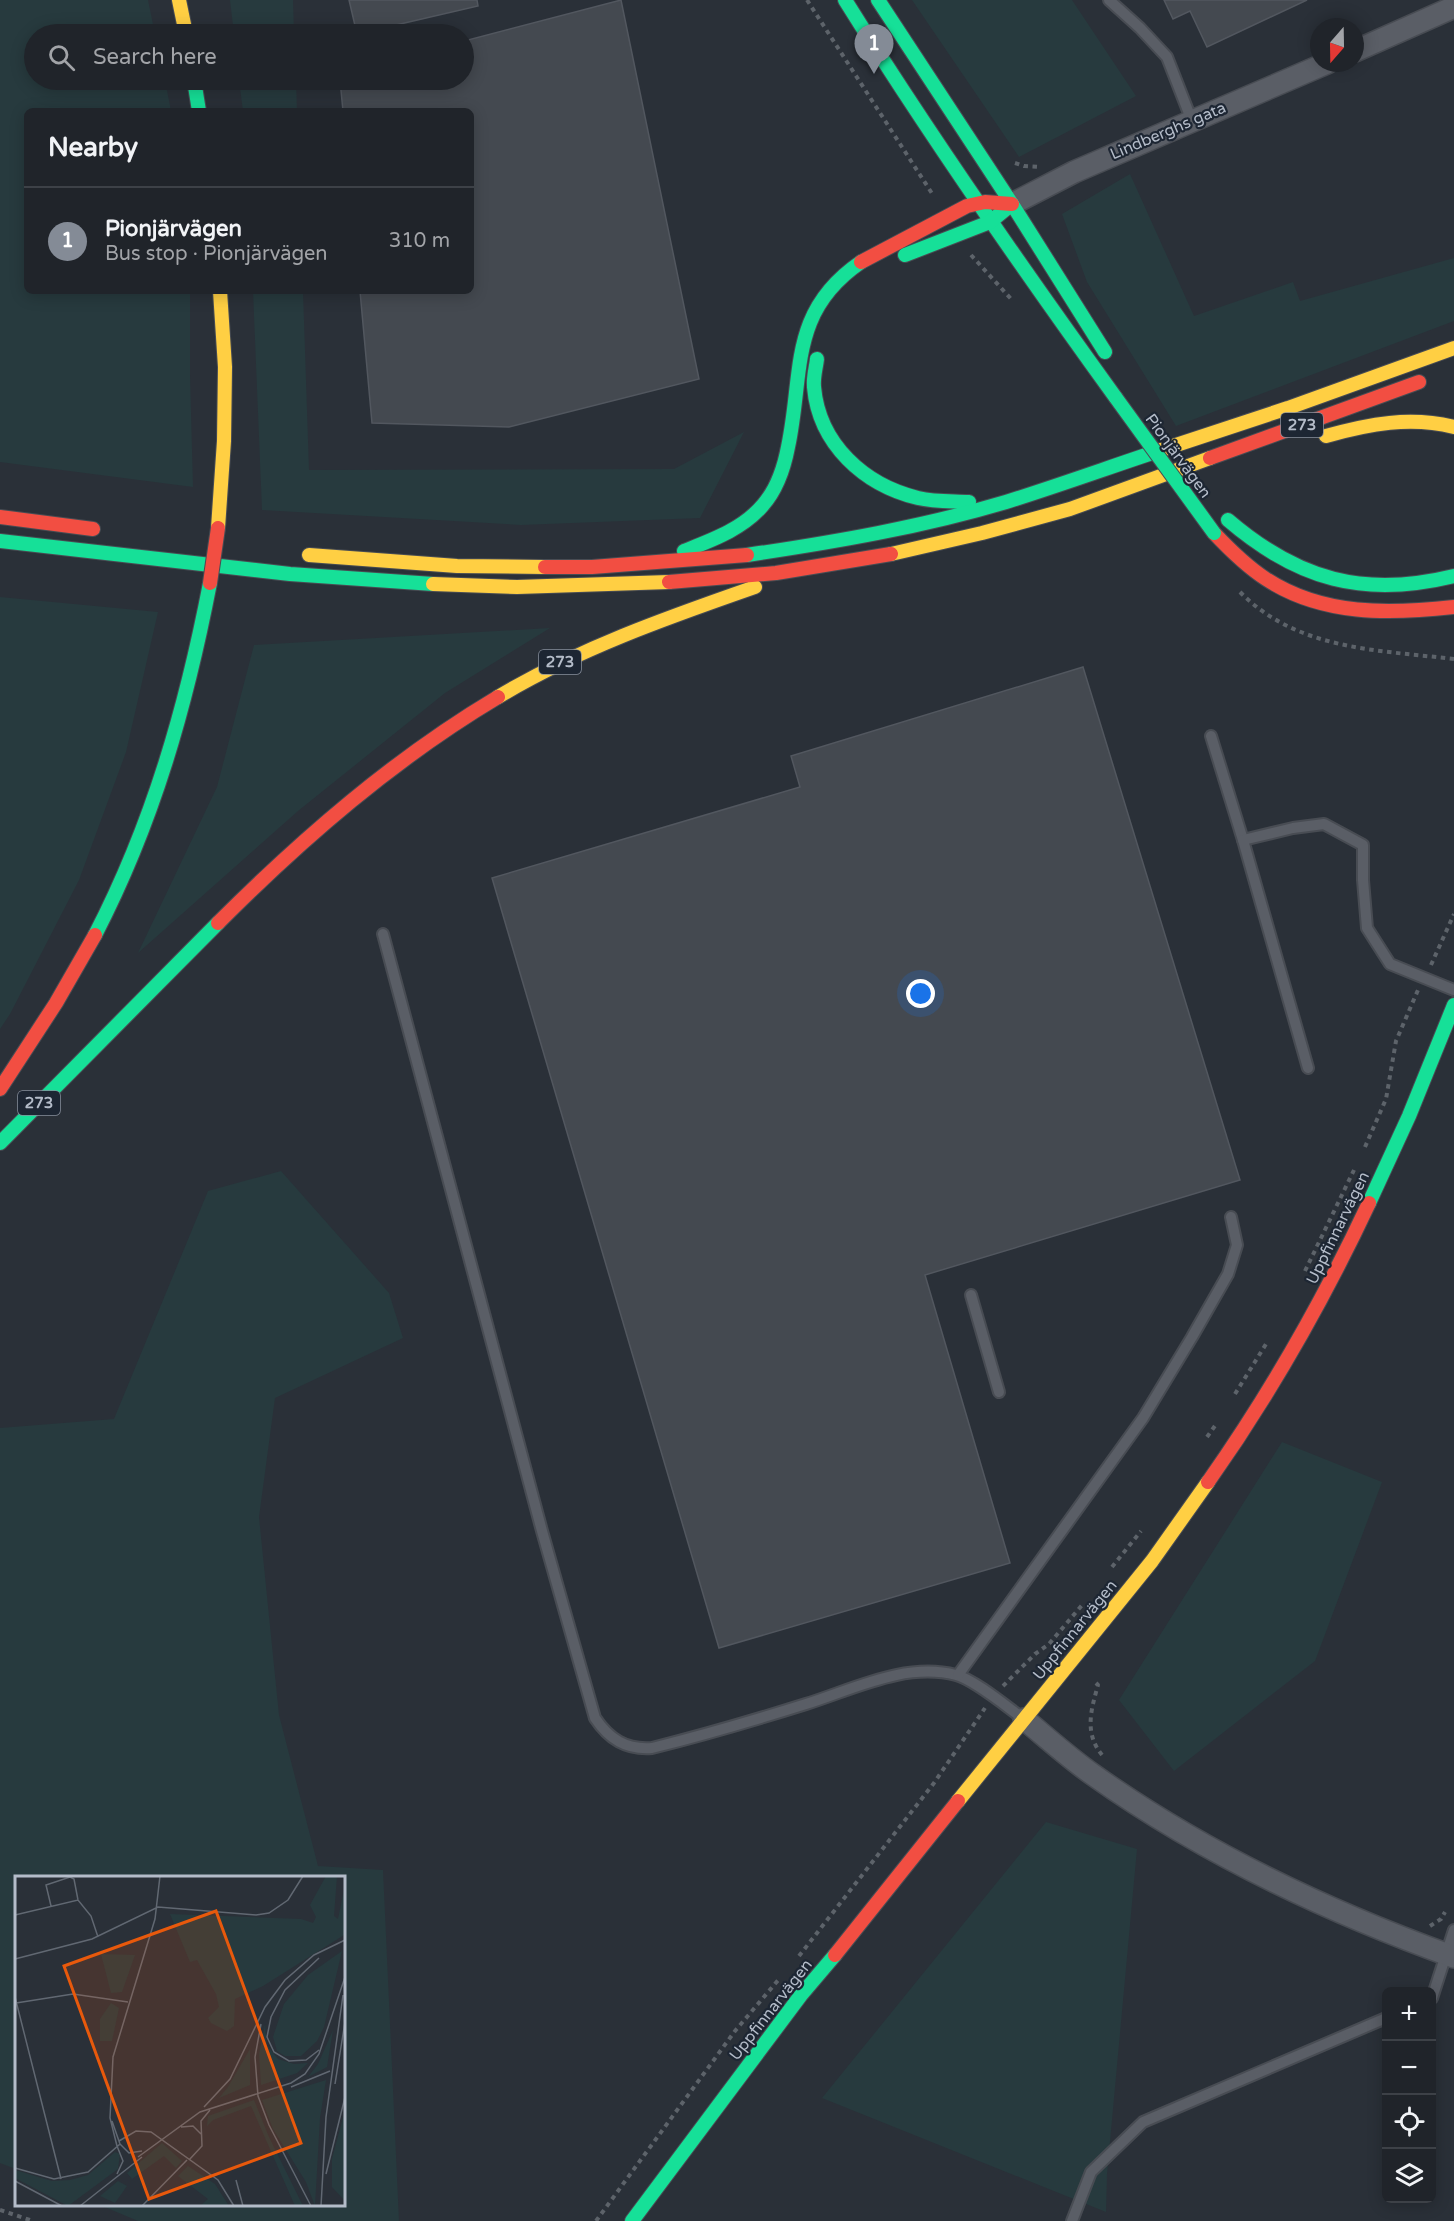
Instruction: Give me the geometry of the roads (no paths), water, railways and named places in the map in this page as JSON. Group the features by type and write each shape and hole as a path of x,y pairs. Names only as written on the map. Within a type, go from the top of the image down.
{"main road":[{"path":"179,0 184,24"},
{"name":"Pionjärvägen","path":"846,0 888,69 990,222 1228,550 1274,585 1320,604 1357,612 1395,614 1454,607"},
{"path":"878,0 1012,204 1112,363"},
{"path":"196,90 199,108"},
{"path":"647,564 718,539 735,530 763,507 775,492 788,450 804,339 811,318 823,297 839,278 870,257 977,202 1012,204"},
{"path":"863,278 897,258 990,222 1012,204"},
{"path":"0,1089 75,971 101,921 131,856 171,751 191,681 218,528 224,441 225,368 220,294"},
{"name":"273","path":"303,555 457,566 592,567 744,555 840,541 920,524 1005,502 1288,408 1454,348"},
{"name":"273","path":"819,349 814,386 818,408 828,433 842,454 862,473 889,489 918,498 1005,502"},
{"name":"273","path":"0,1143 206,935 322,825 400,763 513,687 574,655 631,630 758,586 831,565 912,549 1070,509 1424,380"},
{"path":"1317,439 1363,426 1402,420 1432,421 1454,427"},
{"name":"Pionjärvägen","path":"1157,431 1205,497"},
{"path":"1184,468 1271,451"},
{"path":"1224,516 1243,535 1290,563 1339,581 1399,587 1437,582 1454,576"},
{"path":"0,517 103,531"},
{"path":"0,541 306,576 467,586 666,582 831,565"},
{"path":"207,545 230,548"},
{"name":"Uppfinnarvägen","path":"632,2221 801,1995 878,1903 1152,1561 1235,1444 1282,1370 1352,1239 1451,1021 1454,1005"}],"street":[{"path":"1364,46 1440,8"},
{"name":"Lindberghs gata","path":"1012,204 1074,172 1310,70"},
{"path":"1024,1719 1091,1773 1184,1834 1278,1885 1371,1926 1450,1956"}],"lane":[{"path":"1109,0 1167,57 1192,121"},
{"path":"1212,736 1308,1068"},
{"path":"1243,840 1293,828 1324,824 1363,845 1367,928 1390,964 1454,990"},
{"path":"383,934 542,1531 595,1718 604,1731 625,1745 638,1749 652,1748 795,1707 887,1677 918,1671 958,1675 993,1696 1024,1719"},
{"path":"958,1675 1143,1418 1192,1337 1228,1274 1237,1245 1231,1217"},
{"path":"971,1295 999,1392"},
{"path":"1436,1987 1450,1956 1454,1930"},
{"path":"1072,2221 1091,2172 1143,2122 1382,2020"}],"place":[{"name":"Pionjärvägen","path":"874,74"}]}
